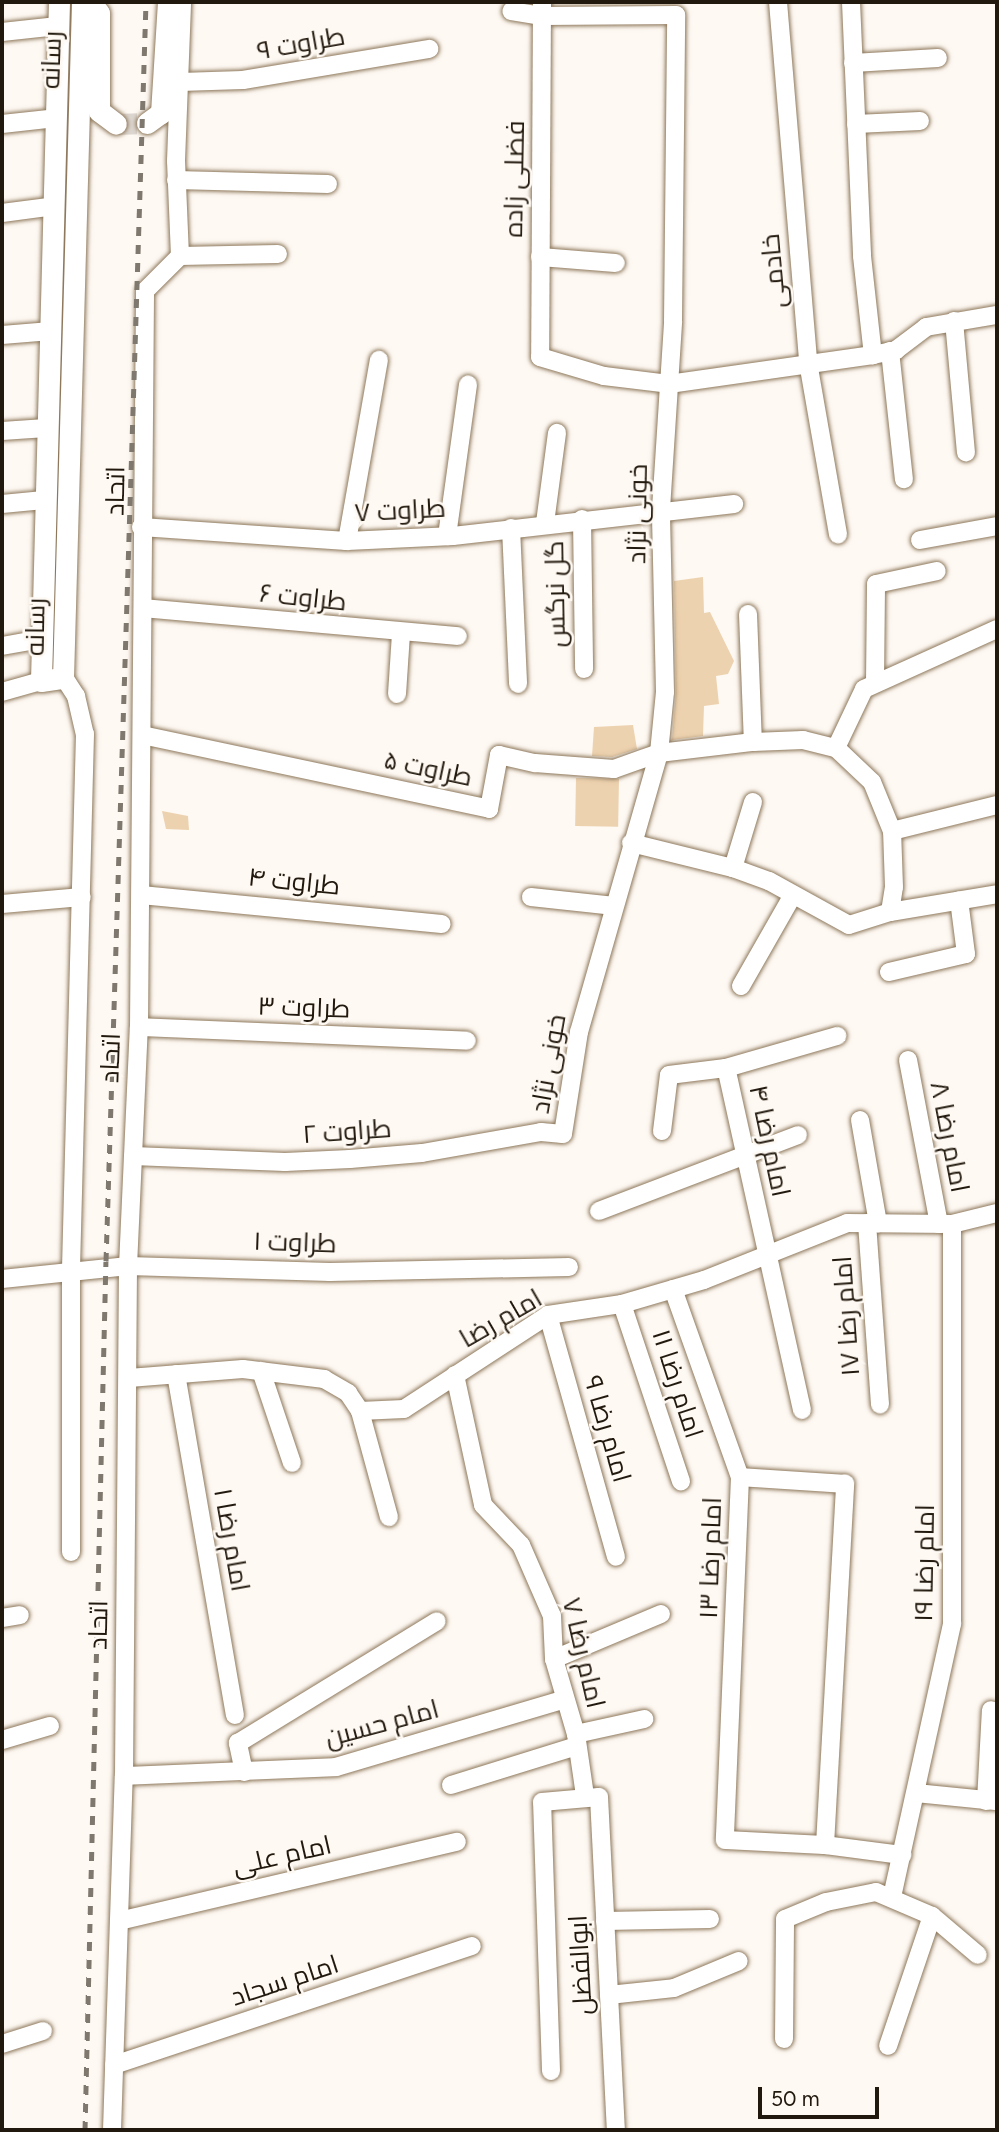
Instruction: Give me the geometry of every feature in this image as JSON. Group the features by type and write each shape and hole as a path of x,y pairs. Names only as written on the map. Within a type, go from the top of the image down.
{"street":[{"name":"رسانه","path":"59,2 40,639 41,681 63,676 82,2"},
{"path":"91,2 99,13 99,111 116,124"},
{"path":"147,123 161,113 168,2"},
{"path":"183,2 176,180 180,256 278,254"},
{"name":"خادمی","path":"778,2 809,368 838,534"},
{"path":"852,2 856,124 881,353 904,479"},
{"path":"511,11 542,9"},
{"name":"فضلی زاده","path":"542,9 540,357 604,376 669,384"},
{"name":"خونی نژاد","path":"542,9 676,15 669,384 661,509 665,692 659,753 631,843 579,1032 563,1135"},
{"path":"2,32 58,26"},
{"name":"طراوت ۹","path":"180,82 243,80 429,49"},
{"path":"853,63 938,58"},
{"path":"2,124 56,118"},
{"path":"856,124 920,121"},
{"path":"176,180 328,184"},
{"path":"2,213 55,206"},
{"name":"اتحاد","path":"113,2130 124,1776 128,1266 139,1027 145,291 180,256"},
{"path":"540,257 616,263"},
{"path":"669,384 809,368 881,353 926,327 997,314"},
{"path":"954,321 966,452"},
{"path":"2,335 51,331"},
{"path":"347,541 379,360"},
{"path":"447,536 468,384"},
{"path":"2,431 46,428"},
{"path":"545,523 557,433"},
{"path":"2,504 44,500"},
{"name":"طراوت ۷","path":"141,527 347,541 447,536 661,509 734,504"},
{"name":"گل نرگس","path":"582,519 583,669"},
{"path":"920,540 997,526"},
{"path":"510,528 518,684"},
{"path":"875,683 876,584 937,571"},
{"name":"طراوت ۶","path":"143,608 401,634 458,636"},
{"path":"748,614 753,742"},
{"path":"836,748 864,689 997,629"},
{"path":"397,694 401,634"},
{"path":"2,646 40,639"},
{"path":"63,676 76,696 85,734 71,1270 71,1552"},
{"path":"2,692 41,681"},
{"name":"طراوت ۵","path":"142,735 489,809 499,755 546,764 614,769 659,753"},
{"path":"659,753 753,742 803,740 836,748 872,782 892,831 894,887 890,912"},
{"path":"733,868 753,803"},
{"path":"892,831 997,805"},
{"path":"631,843 733,868 793,895 849,925 890,912 997,894"},
{"name":"طراوت ۴","path":"141,895 442,924"},
{"path":"741,986 793,895"},
{"path":"2,904 82,897"},
{"path":"531,897 615,906"},
{"path":"889,972 966,954 959,900"},
{"name":"طراوت ۳","path":"139,1027 467,1041"},
{"name":"امام رضا ۴","path":"802,1410 726,1068 837,1036"},
{"name":"امام رضا ۸","path":"908,1060 946,1224"},
{"path":"662,1131 669,1075 726,1068"},
{"name":"امام رضا ۱۷","path":"860,1120 872,1223 880,1405"},
{"name":"طراوت ۲","path":"134,1156 285,1162 350,1159 422,1153 541,1132 563,1135"},
{"path":"599,1210 745,1152 798,1135"},
{"name":"امام رضا","path":"360,1411 404,1409 548,1315 622,1304 673,1289 847,1223 946,1224 997,1213"},
{"name":"امام رضا ۱۹","path":"892,1897 952,1624 946,1224"},
{"name":"طراوت ۱","path":"2,1279 128,1266 459,1272 569,1267"},
{"name":"امام رضا ۱۳","path":"673,1289 740,1478 725,1840 825,1845"},
{"name":"امام رضا ۱۱","path":"622,1304 681,1481"},
{"name":"امام رضا ۹","path":"548,1315 616,1557"},
{"path":"129,1378 261,1371 324,1378 348,1393 360,1411 389,1517"},
{"path":"261,1371 292,1463"},
{"name":"امام رضا ۱","path":"176,1374 235,1715"},
{"name":"امام رضا ۷","path":"456,1375 483,1505 521,1545 552,1616 554,1659 592,1796"},
{"path":"740,1478 845,1484 825,1845 902,1855"},
{"path":"554,1659 662,1614"},
{"path":"2,1618 20,1615"},
{"path":"244,1772 238,1743 437,1621"},
{"name":"امام حسین","path":"124,1776 336,1767 565,1699"},
{"path":"916,1793 992,1801 991,1710"},
{"path":"451,1785 576,1740 644,1719"},
{"path":"2,1740 50,1726"},
{"path":"551,2071 542,1802 592,1796"},
{"name":"ابوالفضل","path":"592,1796 605,1921 616,2130"},
{"name":"امام علی","path":"119,1921 457,1842"},
{"path":"784,2039 785,1919 826,1902 876,1892 932,1916 978,1955"},
{"path":"887,2046 932,1916"},
{"path":"605,1921 710,1919"},
{"name":"امام سجاد","path":"114,2066 472,1946"},
{"path":"609,1995 674,1988 739,1961"},
{"path":"2,2044 43,2031"}],"building":[{"path":"703,577 704,613 710,612 734,661 728,674 716,676 719,704 704,706 703,736 672,740 676,692 674,581"},
{"path":"633,725 637,749 612,757 592,756 594,727"},
{"path":"576,778 619,779 618,827 575,826"},
{"path":"162,811 188,816 189,830 166,829"}],"tunnel":[{"path":"116,124 147,123"}],"railway":[{"path":"85,2130 106,1261 146,2"}]}
